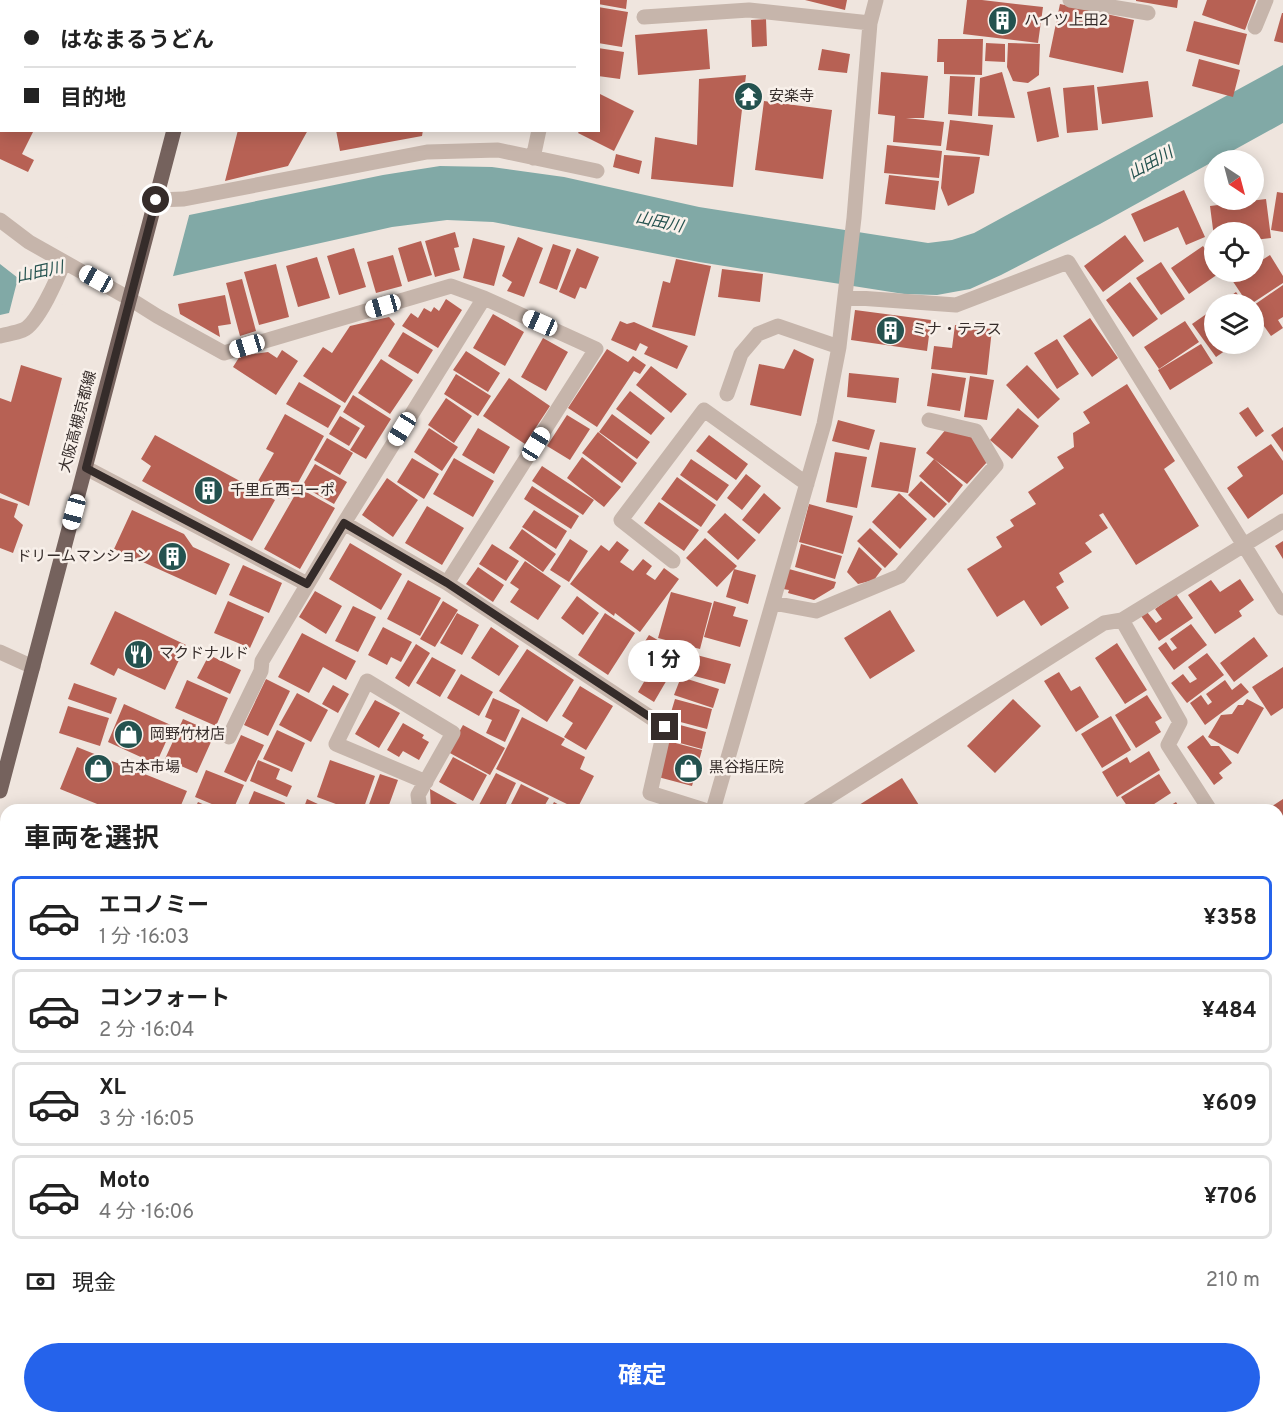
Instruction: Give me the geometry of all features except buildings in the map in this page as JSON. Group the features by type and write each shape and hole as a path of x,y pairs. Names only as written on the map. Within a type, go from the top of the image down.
{"main road":[{"name":"大阪高槻京都線","path":"0,791 173,132"}],"street":[{"path":"715,804 824,424 839,348 854,218 870,23 876,0"},
{"path":"1070,0 1148,13"},
{"path":"1255,27 1266,0"},
{"path":"644,17 688,7 749,10 870,23"},
{"path":"533,158 539,132"},
{"path":"154,206 427,152 498,150 597,171"},
{"path":"0,220 28,242 129,303 224,353 451,286 484,298 596,349 447,583"},
{"path":"0,336 25,330 50,293 64,262"},
{"path":"845,297 956,305 1068,262 1283,608"},
{"path":"229,737 261,671 262,661 344,523 484,298"},
{"path":"727,394 741,354 758,334 778,326 839,348"},
{"path":"673,561 621,520 704,410 807,484"},
{"path":"773,603 816,611 900,576 996,465 976,431 929,420"},
{"path":"86,468 307,584"},
{"path":"817,804 1104,623 1122,620 1283,521"},
{"path":"344,523 447,583 665,727 650,793 685,804"},
{"path":"1122,620 1180,722 1168,745 1206,804"},
{"path":"0,652 33,667"},
{"path":"419,804 418,795 426,782 453,733 367,681 336,744 426,782"}],"water":[{"name":"山田川","path":"1283,65 1283,123 1234,150 1204,150 1204,167 1100,224 970,289 937,295 904,294 699,262 493,222 447,220 392,227 0,315 0,254 383,175 440,166 492,167 564,177 699,207 928,243 952,240 974,233"}],"pier":[{"path":"190,212 172,280 8,317 18,278 0,264 0,251"}],"place":[{"name":"ハイツ上田2","path":"1003,21"},
{"name":"安楽寺","path":"748,97"},
{"name":"ミナ・テラス","path":"891,330"},
{"name":"千里丘西コーポ","path":"209,491"},
{"name":"ドリームマンション","path":"172,557"},
{"name":"マクドナルド","path":"138,654"},
{"name":"岡野竹材店","path":"129,735"},
{"name":"古本市場","path":"99,768"},
{"name":"黒谷指圧院","path":"688,768"}],"route":[{"path":"156,200 86,468 307,584 344,523 447,583 665,727"}]}
